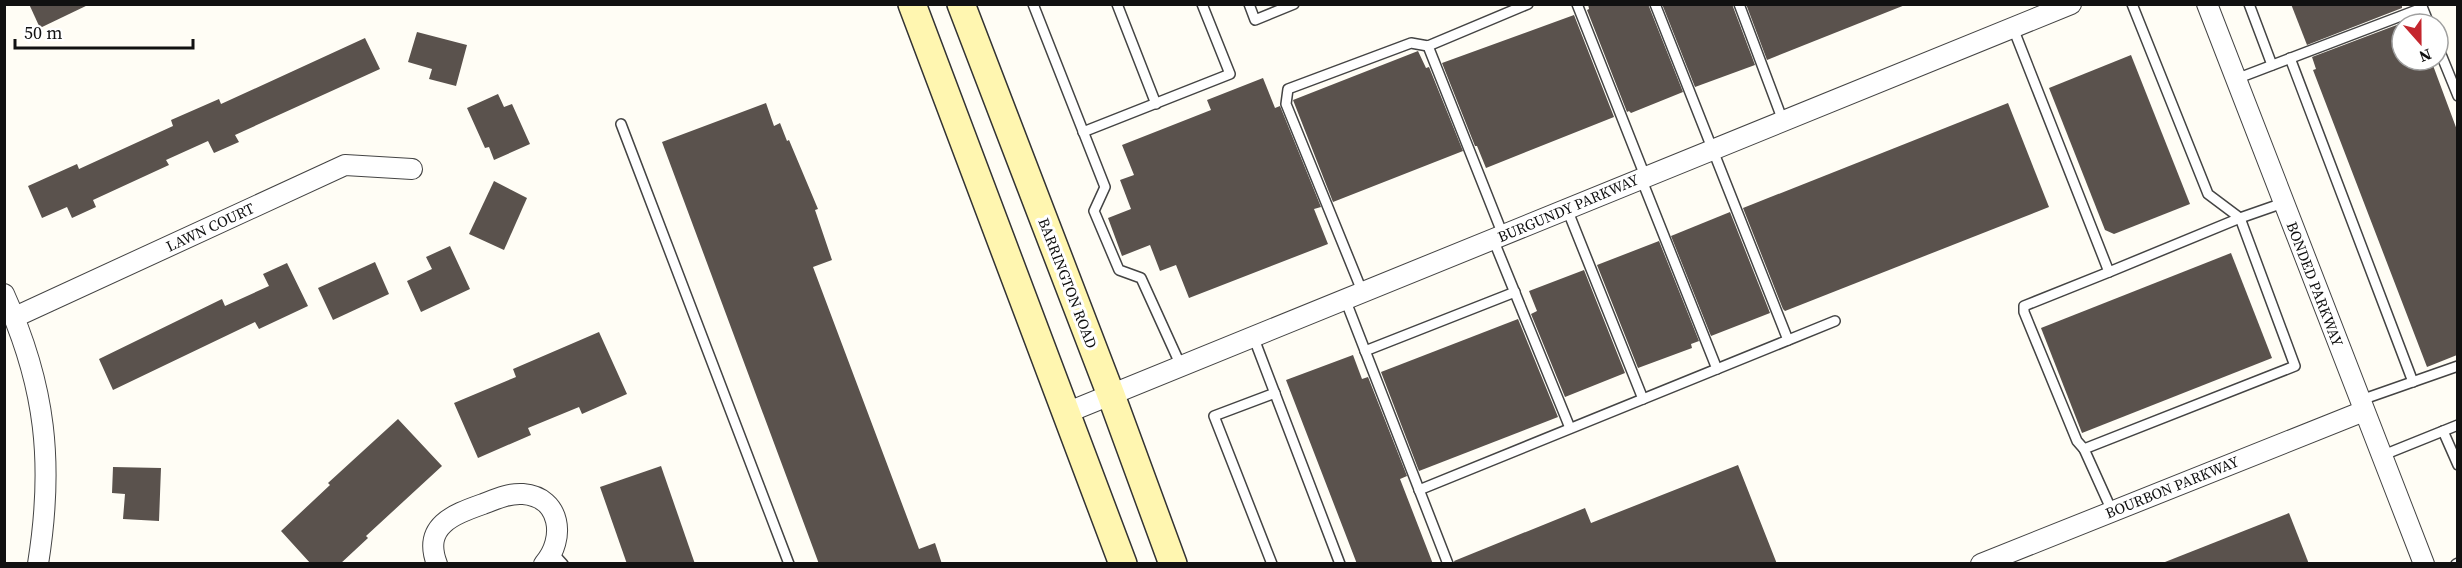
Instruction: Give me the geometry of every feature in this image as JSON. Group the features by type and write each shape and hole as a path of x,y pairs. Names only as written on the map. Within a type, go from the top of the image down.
{"main road":[{"path":"912,4 1123,564"},
{"name":"BARRINGTON ROAD","path":"961,4 1112,395 1173,564"}],"street":[{"name":"BURGUNDY PARKWAY","path":"1066,413 2071,4"},
{"name":"BONDED PARKWAY","path":"2207,4 2424,564"},
{"name":"LAWN COURT","path":"15,317 345,165 412,169"},
{"path":"4,294 15,317 35,377 45,440 46,504 39,564"},
{"name":"BOURBON PARKWAY","path":"1981,564 2362,406"},
{"path":"437,564 434,556 434,540 440,526 451,515 509,495 524,494 539,499 551,509 557,523 558,539 553,560"}],"lane":[{"path":"1033,4 1105,187 1094,211 1119,270 1141,278 1181,366"},
{"path":"1117,4 1156,104"},
{"path":"1083,132 1230,74 1202,4"},
{"path":"1249,4 1255,20 1294,4"},
{"path":"1448,564 1365,351 1354,295 1286,104 1288,90 1411,43 1428,46 1528,4"},
{"path":"1577,4 1717,369"},
{"path":"1655,4 1788,340"},
{"path":"1739,4 1783,121"},
{"path":"2084,449 2295,366 2240,218 2208,194 2132,4"},
{"path":"2249,4 2272,65"},
{"path":"2236,79 2422,6"},
{"path":"2013,28 2109,272"},
{"path":"1428,46 1498,237 1515,292 1570,428"},
{"path":"2290,58 2413,382"},
{"path":"2448,72 2457,96"},
{"path":"621,124 789,564"},
{"path":"2112,511 2084,449 2077,441 2024,312 2024,306 2240,218 2283,203"},
{"path":"1567,208 1643,399"},
{"path":"1365,351 1515,292"},
{"path":"1419,490 1835,321"},
{"path":"1253,336 1340,564"},
{"path":"2362,406 2413,382 2457,366"},
{"path":"1272,564 1214,416 1275,393"},
{"path":"2381,456 2457,425"},
{"path":"2443,431 2457,465"}],"building":[{"path":"29,4 90,4 40,28"},
{"path":"1588,4 1648,4 1683,92 1631,113 1627,112 1587,10 1589,9"},
{"path":"1662,4 1732,4 1755,65 1695,87"},
{"path":"1746,4 1904,4 1905,5 1767,60"},
{"path":"2291,4 2402,4 2402,8 2307,45"},
{"path":"1574,15 1614,117 1486,168 1442,63"},
{"path":"2390,28 2390,72 2435,72 2457,130 2457,355 2427,367 2313,70 2316,69 2312,57"},
{"path":"417,32 467,45 456,86 429,79 432,69 408,62"},
{"path":"365,38 380,69 235,135 239,142 214,153 208,141 166,160 169,165 93,200 96,207 72,218 67,207 42,218 28,186 77,164 79,169 173,126 171,120 219,99 221,104"},
{"path":"1418,51 1426,68 1429,67 1463,151 1333,202 1293,100"},
{"path":"2131,55 2190,204 2114,234 2105,230 2049,88"},
{"path":"1263,78 1275,108 1280,106 1321,207 1314,209 1328,244 1189,298 1176,265 1160,271 1150,245 1122,256 1108,218 1131,209 1120,180 1134,175 1122,145 1211,110 1207,100"},
{"path":"498,94 504,107 512,104 530,144 494,160 489,147 485,148 467,108"},
{"path":"766,103 774,126 780,123 787,141 789,140 818,209 815,210 832,260 813,267 919,549 935,543 942,564 819,564 662,142"},
{"path":"2008,103 2049,207 1785,311 1783,309 1743,208"},
{"path":"494,181 527,198 504,250 469,234"},
{"path":"1730,212 1770,313 1711,336 1671,236"},
{"path":"1659,241 1699,341 1691,344 1692,348 1638,368 1597,265"},
{"path":"450,246 470,289 421,312 407,281 432,269 426,257"},
{"path":"2231,253 2272,358 2082,433 2041,328"},
{"path":"375,262 389,294 333,320 318,288"},
{"path":"287,263 308,306 259,329 255,322 113,390 99,359 222,299 225,306 269,286 263,274"},
{"path":"1584,270 1625,373 1565,397 1531,314 1537,311 1529,291"},
{"path":"1518,319 1558,417 1419,471 1381,372"},
{"path":"599,332 627,394 582,414 579,407 528,428 531,435 478,458 454,403 516,377 513,369"},
{"path":"1353,355 1362,379 1368,377 1407,476 1400,479 1433,564 1357,564 1286,380"},
{"path":"398,419 442,466 366,536 368,538 340,564 311,564 281,531 330,485 328,483"},
{"path":"1738,465 1777,564 1455,564 1454,561 1585,508 1591,523"},
{"path":"661,466 695,564 627,564 600,487"},
{"path":"113,467 161,468 159,521 123,519 125,494 112,493"},
{"path":"2289,513 2309,564 2165,564 2165,562"}]}
